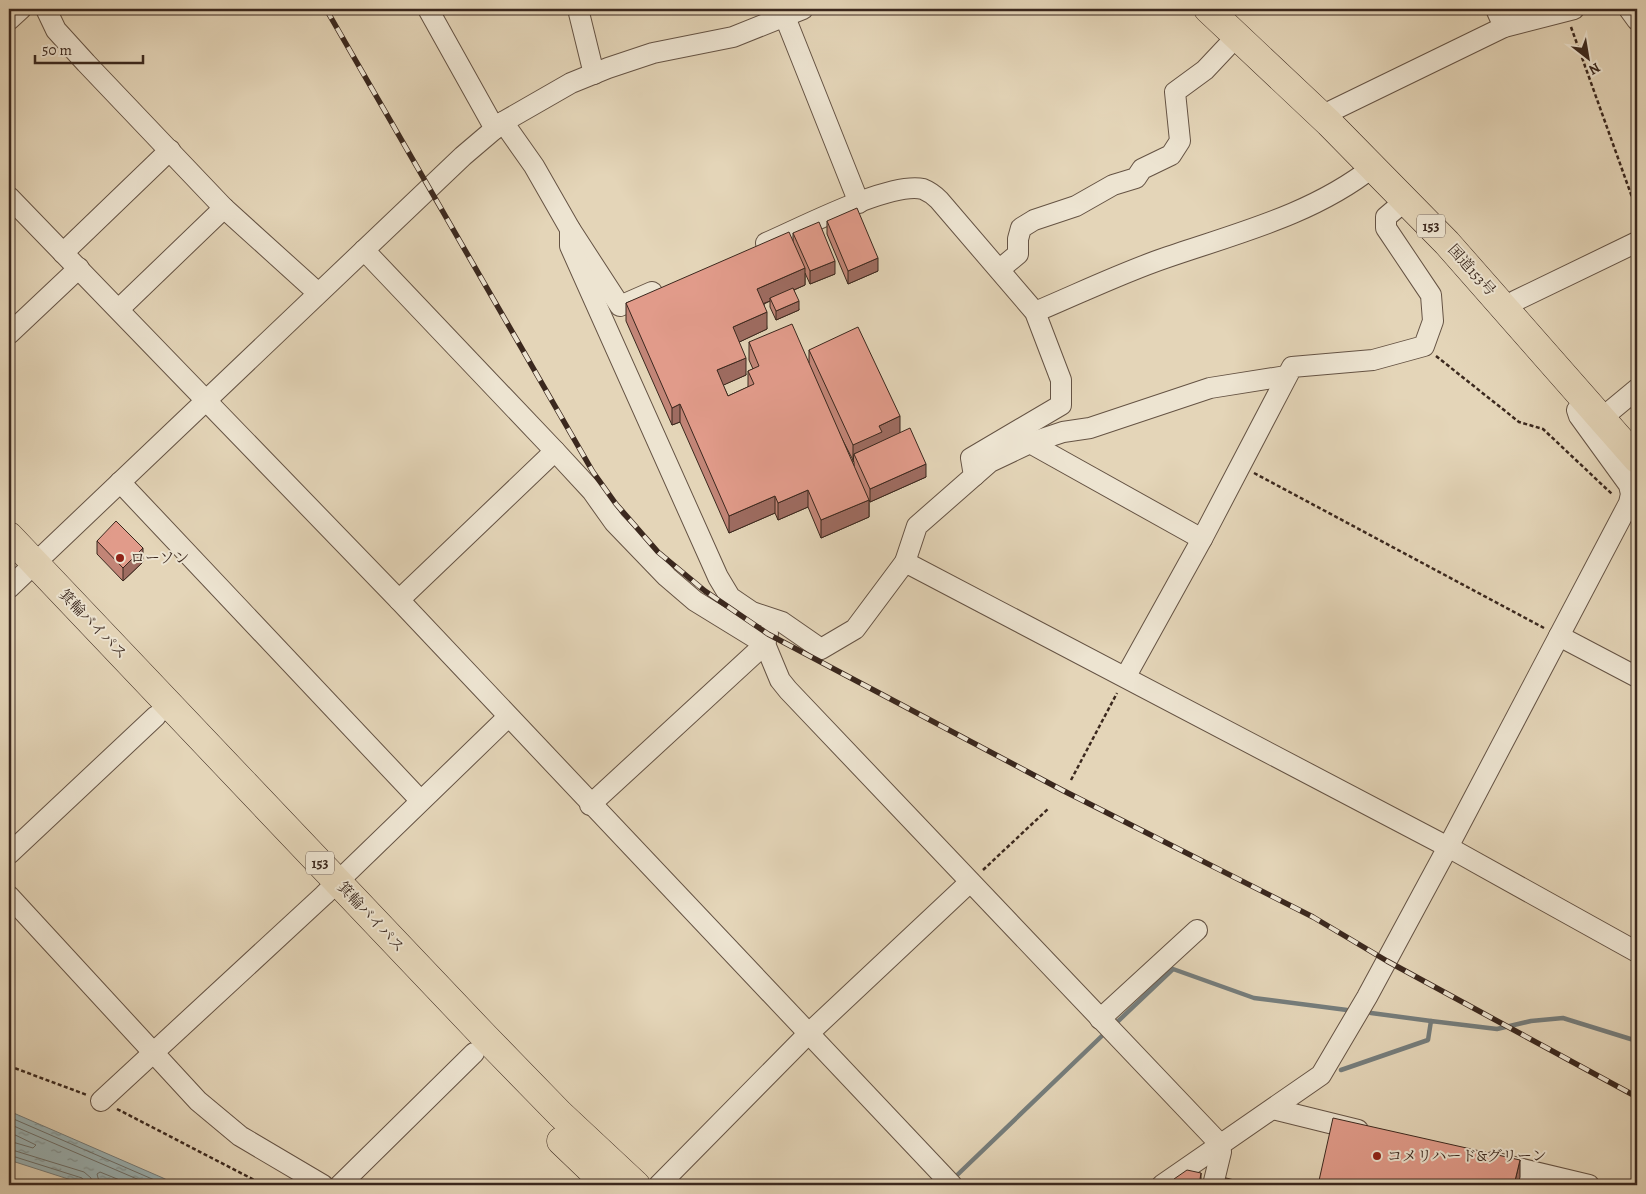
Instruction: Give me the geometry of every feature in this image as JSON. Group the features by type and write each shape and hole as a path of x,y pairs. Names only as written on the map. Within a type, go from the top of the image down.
{"highway":[{"name":"国道153号","path":"1214,10 1237,36 1406,200 1507,308 1637,459"},
{"name":"箕輪バイパス","path":"9,536 19,571 156,716 560,1114 636,1185"},
{"name":"箕輪バイパス","path":"19,571 331,888 474,1053 607,1185"}],"street":[{"path":"9,20 21,9"},
{"path":"46,9 62,37 224,208 318,293"},
{"path":"428,9 499,125 534,166 570,229 620,306 666,286"},
{"path":"578,9 594,74"},
{"path":"1629,9 1637,20"},
{"path":"1321,116 1500,18 1570,10"},
{"path":"19,571 120,482 318,293 499,125 535,102 594,74 653,53 733,37 794,13 859,204"},
{"path":"1000,270 1018,254 1018,239 1021,228 1034,220 1076,206 1113,185 1136,178 1142,169 1171,155 1180,141 1175,92 1205,70 1237,36"},
{"path":"63,253 170,150"},
{"path":"1035,312 1163,259 1279,220 1337,193 1373,167"},
{"path":"749,251 859,204 901,189 924,189 939,200 1035,312 1061,380 1061,405 971,458 974,476"},
{"path":"9,197 398,600 948,1182"},
{"path":"1126,676 1202,539 1292,367 1373,360 1424,346 1433,321 1431,295 1386,228 1386,217 1406,200"},
{"path":"119,309 224,208"},
{"path":"570,229 570,246 718,578 730,597 752,612 782,622 821,649 855,629 905,562 917,526 928,514 990,462 1030,443 1063,432 1090,428 1210,388 1286,376"},
{"path":"1507,308 1515,301 1637,242"},
{"path":"364,250 555,451 592,491 614,522 667,577 695,601 765,644 780,680 788,690 1216,1140 1221,1152 1213,1185"},
{"path":"9,334 78,268"},
{"path":"1162,1185 1216,1140 1273,1109 1321,1075 1367,997 1448,847 1629,503 1631,494 1621,472 1577,410 1594,409 1637,389"},
{"path":"1030,443 1202,539"},
{"path":"398,600 555,451"},
{"path":"120,482 420,800"},
{"path":"905,562 1126,676 1448,847 1637,952"},
{"path":"590,805 765,644 773,620"},
{"path":"1559,636 1637,677"},
{"path":"9,854 156,716"},
{"path":"101,1101 331,888 508,717"},
{"path":"659,1185 808,1034 970,882"},
{"path":"9,896 198,1101 240,1136 323,1185"},
{"path":"1107,1026 1198,930"},
{"path":"340,1185 474,1053"},
{"path":"1273,1109 1378,1135"},
{"path":"1474,1158 1589,1185"}],"path":[{"path":"1570,10 1637,211"},
{"path":"1424,346 1520,422 1543,429 1620,501"},
{"path":"1240,466 1559,636"},
{"path":"1070,780 1126,676"},
{"path":"970,882 1049,808"},
{"path":"9,1066 101,1101 264,1185"}],"water":[{"path":"9,1111 177,1185 87,1185 9,1160"}],"building":[{"path":"857,208 878,258 848,271 827,221"},
{"path":"819,222 835,261 810,271 793,233"},
{"path":"789,232 805,268 757,289 767,312 733,327 746,358 717,370 728,396 754,384 748,371 759,366 749,342 792,324 869,500 821,520 808,490 778,503 775,496 729,516 680,404 672,408 626,303"},
{"path":"793,288 799,301 776,311 770,298"},
{"path":"858,327 900,416 879,426 882,432 853,445 809,350"},
{"path":"910,428 926,464 870,489 854,454"},
{"path":"116,521 143,548 123,568 97,541"},
{"name":"コメリハード&グリーン","path":"1333,1118 1520,1160 1514,1185 1318,1185"},
{"path":"1187,1170 1201,1173 1199,1185 1173,1185 1174,1179"},
{"path":"1226,1178 1247,1183 1247,1185 1224,1185"}],"waterway":[{"path":"1114,1025 1173,969 1254,998 1347,1010"},
{"path":"1371,1013 1431,1021"},
{"path":"1341,1070 1428,1040 1431,1021 1497,1029 1531,1021 1563,1018 1637,1041"},
{"path":"953,1179 1106,1032"},
{"path":"1148,1185 1157,1179"}],"railway":[{"path":"326,9 593,472 616,504 658,552 705,591 768,634 1062,790 1313,917 1387,961 1637,1097"}],"place":[{"name":"ローソン","path":"120,558"},
{"name":"コメリハード&グリーン","path":"1377,1156"}]}
